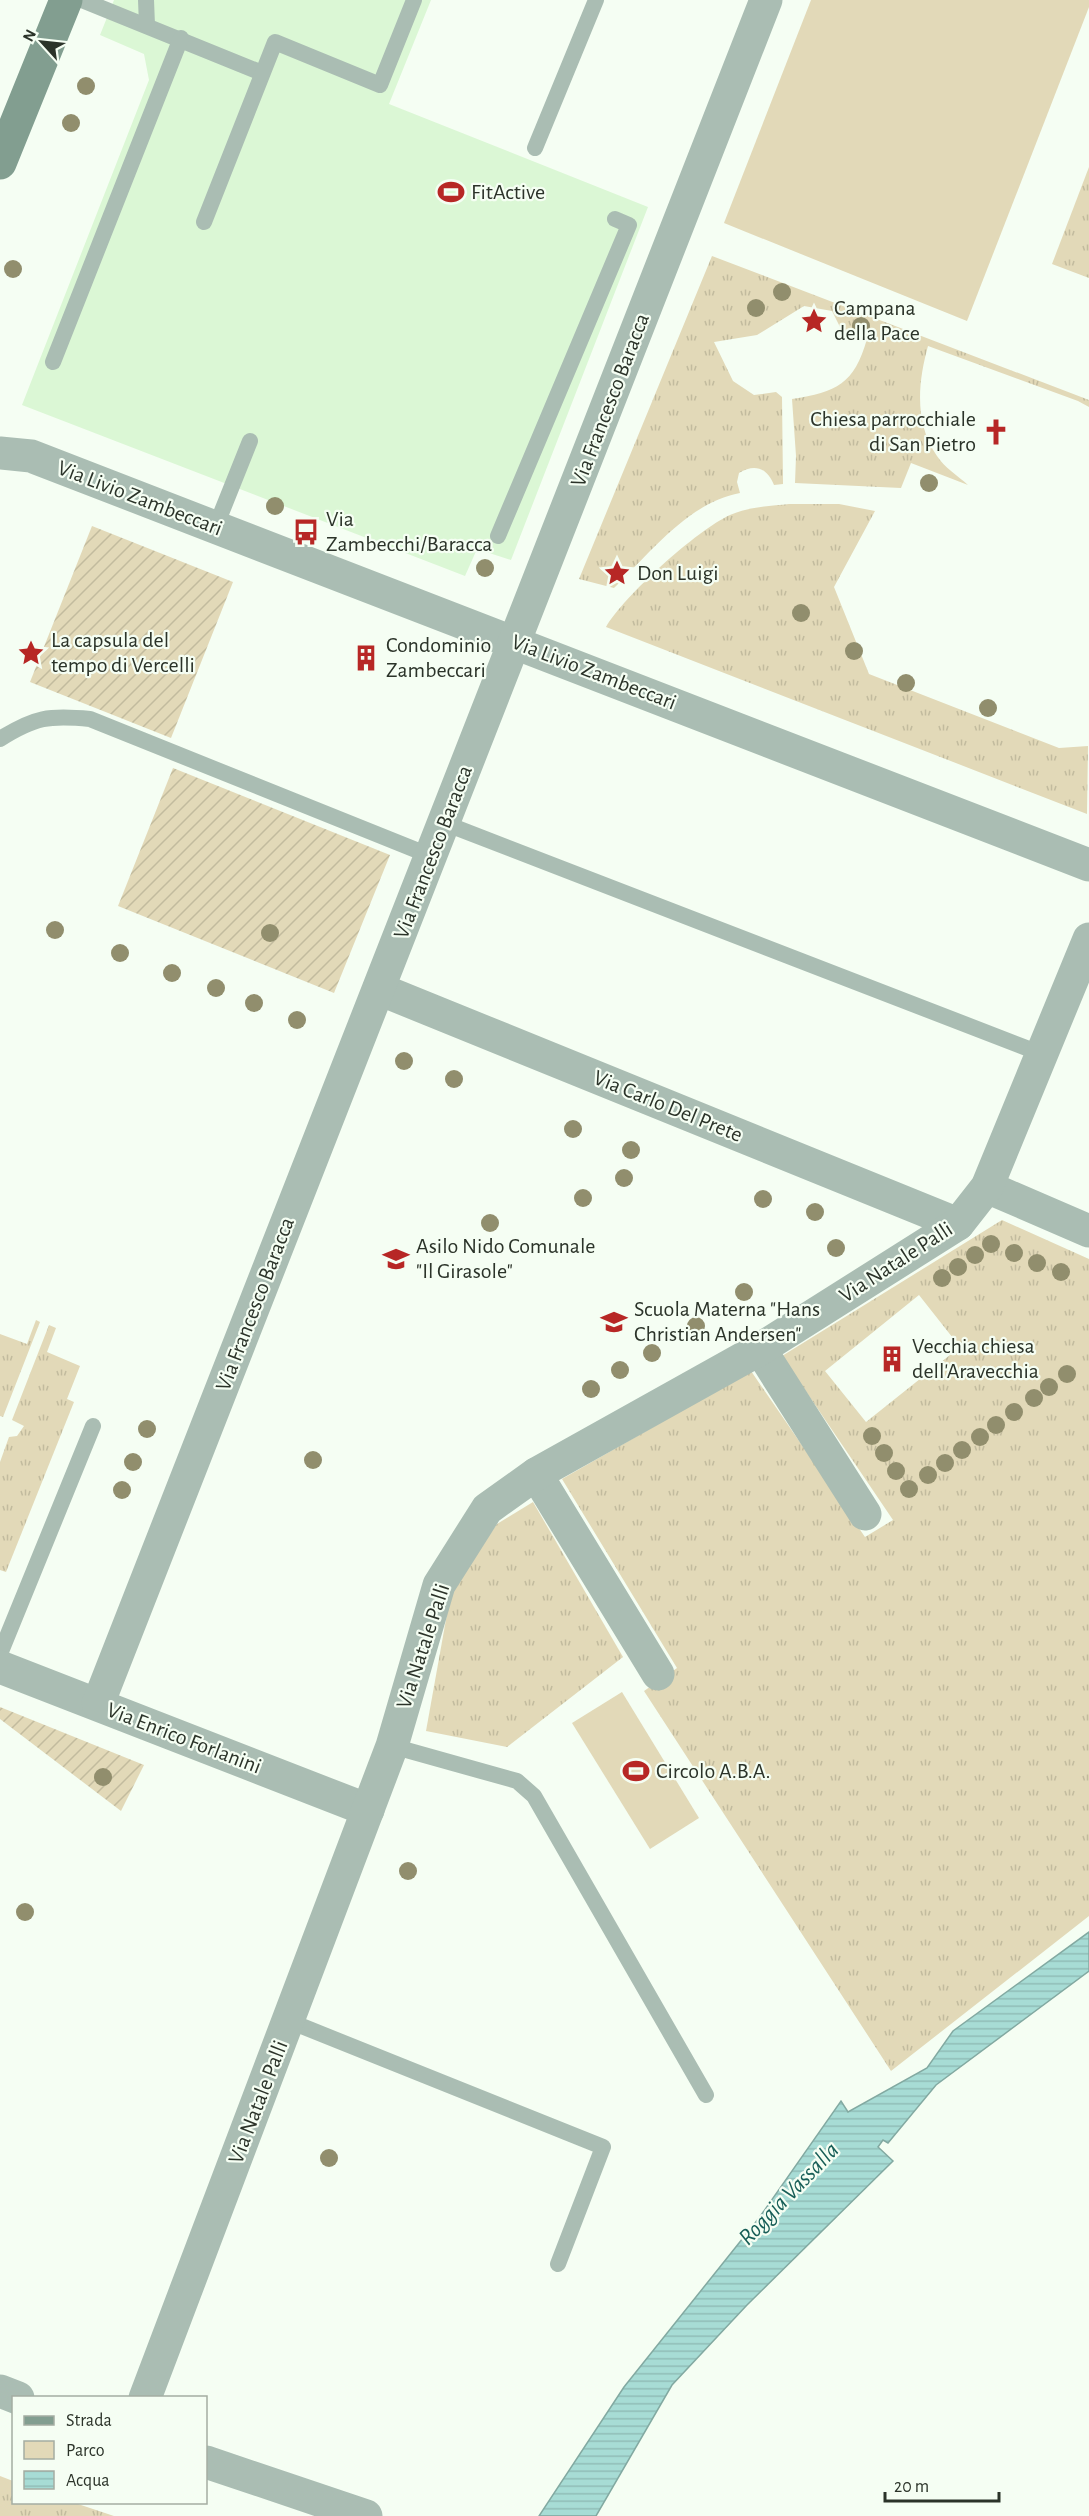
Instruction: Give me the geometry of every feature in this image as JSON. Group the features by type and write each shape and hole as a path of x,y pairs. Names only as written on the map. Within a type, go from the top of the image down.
{"main road":[{"path":"0,163 66,0"}],"street":[{"name":"Via Francesco Baracca","path":"98,1704 766,0"},
{"name":"Via Livio Zambeccari","path":"0,433 15,454 216,526 1089,865"},
{"name":"Via Natale Palli","path":"145,2396 369,1810 392,1746 440,1585 487,1509 536,1474 760,1349 957,1224 987,1187 1089,939"},
{"name":"Via Carlo Del Prete","path":"379,989 957,1224"},
{"path":"987,1187 1089,1231"},
{"path":"760,1349 865,1514"},
{"path":"536,1474 658,1674"},
{"name":"Via Enrico Forlanini","path":"0,1667 369,1810"},
{"path":"0,2391 15,2396"},
{"path":"207,2462 366,2516"}],"lane":[{"path":"82,0 262,73"},
{"path":"146,0 147,25"},
{"path":"204,222 275,42 380,85 414,0"},
{"path":"535,148 596,0"},
{"path":"53,362 181,39"},
{"path":"498,536 629,225 615,219"},
{"path":"216,526 250,441"},
{"path":"0,739 24,724 55,716 90,719 431,856"},
{"path":"444,823 1042,1054"},
{"path":"0,1654 93,1426"},
{"path":"392,1746 517,1781 534,1796 706,2095"},
{"path":"289,2021 603,2147 558,2264"}],"shaded area":[{"path":"114,0 431,0 389,104 648,207 511,560 477,549 465,576 22,405 149,80 144,54 100,35"}],"green space":[{"path":"811,0 1089,0 1089,7 967,321 724,223"},
{"path":"1089,167 1089,278 1052,264"},
{"path":"712,256 1089,400 1089,407 928,346 920,388 924,430 940,460 968,485 911,463 901,488 795,483 796,456 792,399 821,393 842,383 856,366 867,339 843,333 832,311 804,306 757,335 714,342 733,381 754,395 776,392 782,397 783,484 774,485 768,475 760,469 745,470 739,473 737,482 740,493 721,498 687,518 656,545 614,588 579,579"},
{"path":"789,504 839,504 875,511 834,587 869,674 1059,748 1088,746 1087,814 606,627 644,582 699,534 730,515 744,510"},
{"path":"92,526 233,582 171,738 30,682"},
{"path":"173,768 390,855 334,993 118,906"},
{"path":"1002,1220 1089,1259 1089,1916 891,2071 644,1691 677,1668 562,1479 751,1371 865,1537 893,1520 782,1356","holes":["919,1295 960,1347 866,1422 825,1371"]},
{"path":"36,1320 40,1322 3,1417 0,1416 0,1334 27,1344"},
{"path":"49,1325 56,1328 47,1352 80,1366 67,1399 74,1402 6,1572 0,1570 0,1462 9,1437 17,1436 24,1426 12,1420"},
{"path":"533,1502 623,1657 507,1747 426,1731 452,1586 497,1524"},
{"name":"Circolo A.B.A.","path":"622,1692 699,1818 650,1849 572,1723"},
{"path":"0,1707 144,1765 121,1811 0,1719"},
{"path":"0,2476 12,2481 12,2504 78,2504 114,2516 0,2516"}],"water":[{"name":"Roggia Vassalla","path":"1089,1932 1089,1971 936,2085 888,2143 883,2140 878,2147 893,2161 747,2305 672,2385 596,2516 539,2516 624,2387 759,2218 841,2101 848,2112 927,2068 953,2031"}],"place":[{"name":"FitActive","path":"451,192"},
{"name":"Campana della Pace","path":"814,321"},
{"name":"Chiesa parrocchiale di San Pietro","path":"996,432"},
{"name":"Via Zambecchi/Baracca","path":"306,532"},
{"name":"Don Luigi","path":"617,573"},
{"name":"La capsula del tempo di Vercelli","path":"31,653"},
{"name":"Condominio Zambeccari","path":"366,658"},
{"name":"Asilo Nido Comunale \"Il Girasole\"","path":"396,1259"},
{"name":"Scuola Materna \"Hans Christian Andersen\"","path":"614,1322"},
{"name":"Vecchia chiesa dell'Aravecchia","path":"892,1359"},
{"name":"Circolo A.B.A.","path":"636,1771"}]}
